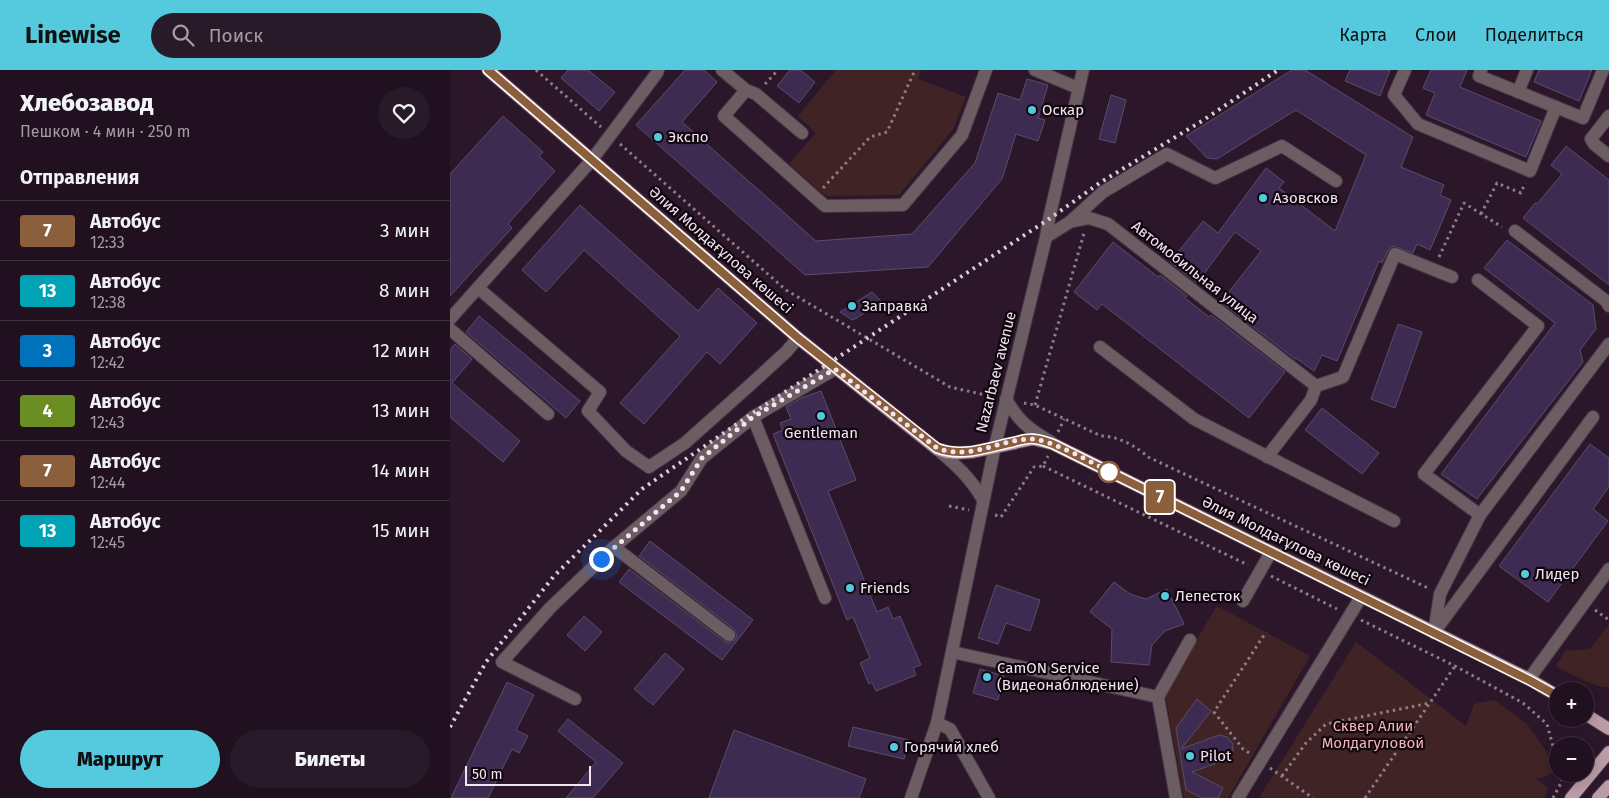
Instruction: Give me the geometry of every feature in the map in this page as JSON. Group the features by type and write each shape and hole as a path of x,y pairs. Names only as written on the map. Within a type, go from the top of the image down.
{"main road":[{"name":"Әлия Молдағұлова көшесі","path":"488,70 798,338 937,448 946,452 958,453 973,452 1033,439 1053,444 1549,691"},
{"path":"1594,720 1609,729"},
{"path":"1571,798 1609,752"},
{"path":"1598,798 1609,786"}],"street":[{"path":"450,319 592,161 658,70"},
{"path":"722,70 746,90 756,94 802,134"},
{"path":"746,90 724,116 825,206 903,205 962,135 986,70"},
{"path":"1035,70 1078,88"},
{"name":"Nazarbaev avenue","path":"911,798 937,723 995,446 1046,237 1078,88 1084,70"},
{"path":"1481,70 1479,76 1583,118 1603,70"},
{"path":"1518,92 1527,70"},
{"path":"1401,71 1394,95 1418,124 1530,171 1556,107"},
{"path":"1609,116 1591,139 1594,144 1609,156"},
{"path":"1046,237 1070,222 1104,192 1167,154 1215,178 1282,146 1336,181"},
{"path":"1070,222 1089,218"},
{"name":"Автомобильная улица","path":"1089,218 1108,224 1316,386"},
{"path":"1510,230 1606,301 1609,306"},
{"path":"1267,457 1311,400 1316,386 1343,377 1394,254 1452,277"},
{"path":"1478,280 1538,326 1424,474 1480,515"},
{"path":"478,288 600,392 588,411 626,451 649,467 685,443 786,352 798,338"},
{"path":"450,329 548,414"},
{"path":"1434,633 1440,594 1480,515 1609,344"},
{"path":"1100,347 1194,419 1394,520"},
{"path":"574,699 502,662 550,608 614,547 681,491 702,458 753,417 835,369"},
{"path":"1006,399 1020,420 1053,444"},
{"path":"753,417 824,598"},
{"path":"1434,633 1593,417"},
{"path":"937,448 962,470 975,486 982,506"},
{"path":"614,547 729,635"},
{"path":"1243,601 1271,552"},
{"path":"1529,680 1609,569"},
{"path":"1238,798 1361,597"},
{"path":"1176,798 1158,697 1190,640"},
{"path":"952,652 1158,697"},
{"path":"937,723 950,729 988,798"}],"path":[{"path":"536,70 786,290 950,388 1035,405 1102,436 1111,436 1140,449 1148,457 1440,594"},
{"path":"815,197 870,137 887,132 915,70"},
{"path":"1481,214 1497,183 1521,193 1530,171"},
{"path":"1434,270 1464,203 1510,230"},
{"path":"1035,405 1089,218"},
{"path":"949,506 982,506 1001,517 1034,467 1043,466 1064,418"},
{"path":"1214,712 1266,632"},
{"path":"1365,798 1455,666 1523,703 1547,724 1550,737"},
{"path":"1282,776 1306,743 1326,724 1430,703"},
{"path":"1553,798 1561,782"}],"green space":[{"path":"836,70 921,70 918,79 966,97 953,129 899,195 826,196 789,164 816,133 798,116"},
{"path":"1217,606 1310,656 1228,798 1184,798 1165,692"},
{"path":"1609,625 1609,687 1594,684 1594,682 1587,682 1556,666 1565,651 1590,649"},
{"name":"Сквер Алии Молдагуловой","path":"1356,642 1466,726 1474,704 1494,700 1527,724 1547,752 1549,761 1549,775 1541,778 1534,777 1548,788 1545,798 1259,798"}],"building":[{"path":"568,70 588,70 615,92 599,111 561,78"},
{"path":"685,70 704,70 717,82 682,122 816,241 912,234 975,163 998,93 1020,100 1027,79 1048,85 1038,118 1045,120 1038,141 1016,134 1002,179 928,267 805,275 636,125"},
{"path":"790,70 800,70 815,82 799,103 777,86"},
{"path":"1292,70 1305,70 1413,137 1401,167 1444,185 1440,195 1451,200 1430,250 1417,244 1413,253 1393,246 1388,250 1382,263 1379,261 1337,361 1322,355 1314,371 1295,359 1221,302 1261,251 1235,232 1197,283 1170,262 1203,221 1218,233 1266,168 1284,182 1279,188 1335,231 1366,155 1296,110 1217,159 1207,158 1186,136"},
{"path":"1350,70 1390,70 1380,96 1345,81"},
{"path":"1431,70 1467,70 1460,87 1541,121 1526,157 1426,115 1435,93 1423,88"},
{"path":"1539,70 1592,70 1579,101 1534,82"},
{"path":"1111,95 1126,100 1115,143 1099,139"},
{"path":"503,116 543,152 539,156 555,171 508,224 512,228 450,296 450,174"},
{"path":"1566,146 1609,180 1609,285 1523,218 1562,174 1551,165"},
{"path":"580,205 698,311 718,288 757,323 720,364 707,352 644,424 620,403 680,336 584,250 546,292 522,270"},
{"path":"1507,240 1593,305 1596,329 1580,350 1583,362 1477,499 1441,474 1555,323 1484,268"},
{"path":"1113,242 1158,277 1160,275 1187,296 1185,298 1209,317 1211,315 1285,372 1249,418 1102,304 1097,310 1074,292"},
{"path":"872,292 881,301 857,318 852,320 840,312"},
{"path":"479,316 580,401 566,418 466,332"},
{"path":"1398,324 1422,332 1395,408 1371,399"},
{"path":"455,344 472,359 452,383 520,441 503,462 450,417 450,350"},
{"path":"821,391 856,480 828,491 877,612 888,607 893,619 900,616 921,665 913,668 916,675 876,691 872,682 869,684 860,663 870,658 853,617 847,620 773,434 783,430 780,423 791,419 786,407 801,398"},
{"path":"1322,408 1379,453 1362,474 1305,430"},
{"path":"1590,444 1609,458 1609,487 1593,509 1608,521 1548,602 1499,566"},
{"path":"650,541 753,620 722,660 619,582 629,569 724,641 728,643 735,640 737,636 734,629 639,556"},
{"path":"1114,582 1130,594 1146,599 1167,589 1184,624 1165,631 1152,645 1149,665 1111,662 1112,629 1090,612"},
{"path":"996,585 1040,600 1030,631 1006,623 998,644 978,638"},
{"path":"584,616 602,632 585,651 567,635"},
{"path":"665,653 684,669 653,705 634,689"},
{"path":"980,669 1004,676 998,700 973,693"},
{"path":"507,682 534,695 516,730 528,736 519,753 512,749 488,798 451,798"},
{"path":"1197,699 1211,711 1181,749 1219,735 1227,737 1233,744 1233,752 1228,759 1192,772 1223,788 1218,798 1203,798 1186,790 1176,728"},
{"path":"568,719 623,763 593,798 566,798 596,762 558,731"},
{"path":"853,727 909,740 904,759 848,746"},
{"path":"734,730 866,779 859,798 709,798"}],"railway":[{"path":"450,727 486,662 554,576 642,489 753,413 1049,219 1101,182 1202,121 1278,70"}],"bus line":[{"name":"7","path":"488,70 798,338 937,448 946,452 973,452 1026,439 1042,440 1053,444 1549,691"}],"place":[{"name":"Оскар","path":"1032,110"},
{"name":"Экспо","path":"658,137"},
{"name":"Азовсков","path":"1263,198"},
{"name":"Заправка","path":"852,306"},
{"name":"Gentleman","path":"821,416"},
{"name":"Лидер","path":"1525,574"},
{"name":"Friends","path":"850,588"},
{"name":"Лепесток","path":"1165,596"},
{"name":"CamON Service (Видеонаблюдение)","path":"987,677"},
{"name":"Горячий хлеб","path":"894,747"},
{"name":"Pilot","path":"1190,756"}],"route":[{"path":"601,559 681,491 702,458 753,417 835,369 937,448 946,452 973,452 1026,439 1042,440 1109,472"}]}
